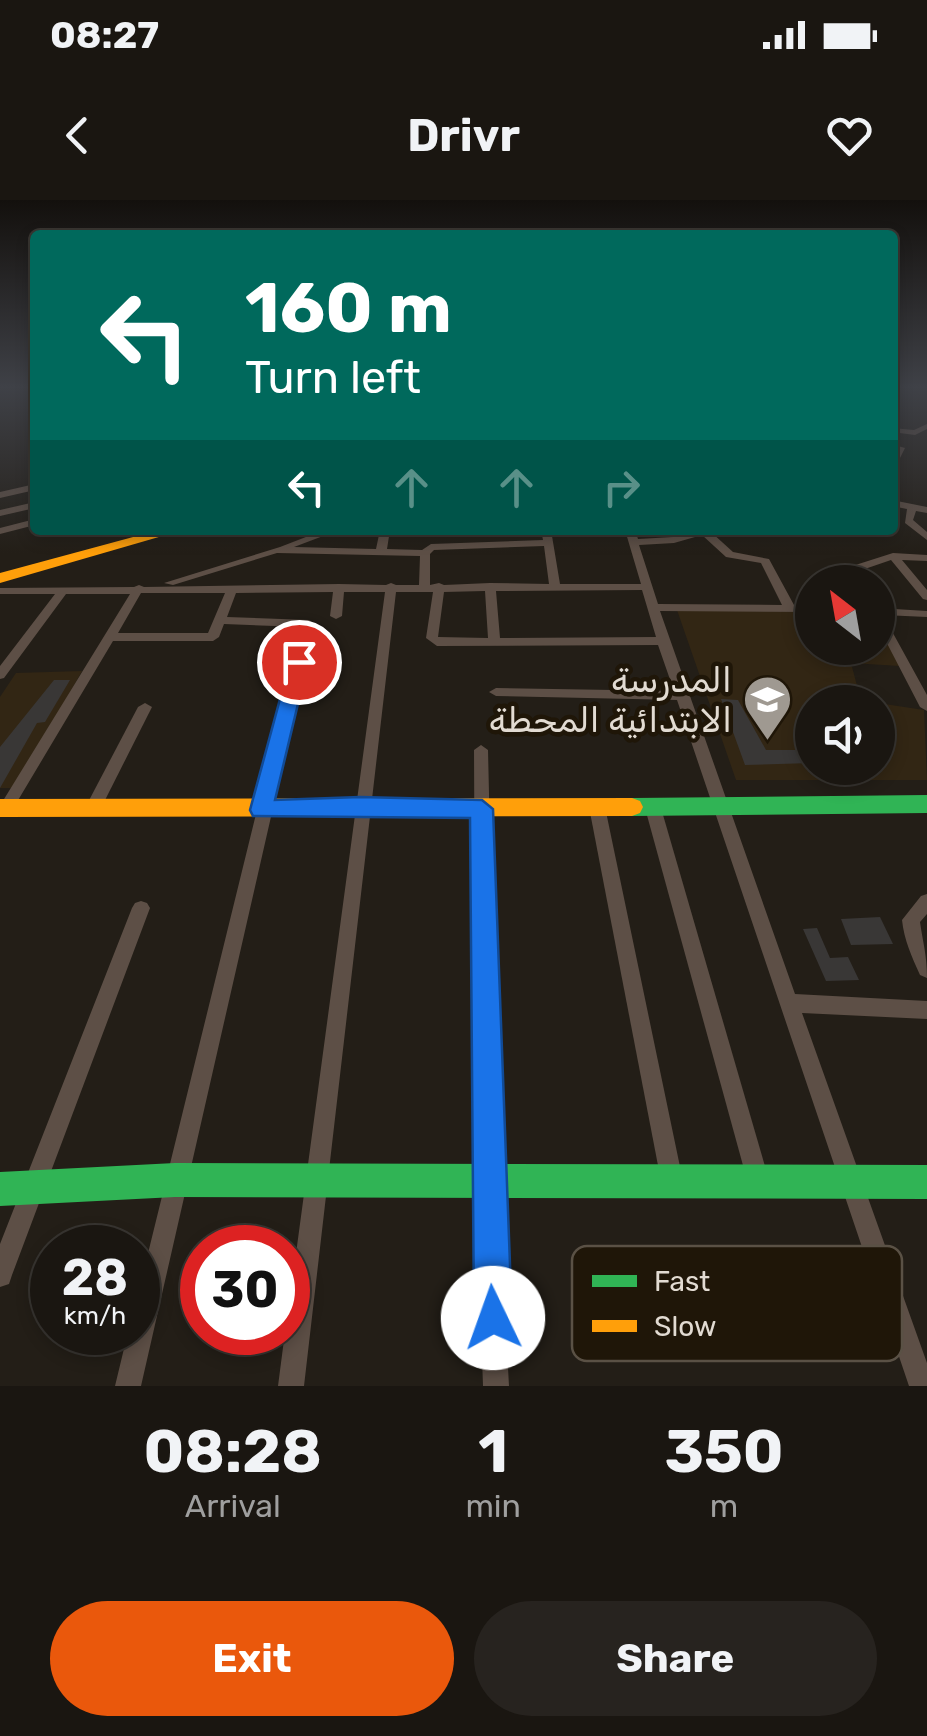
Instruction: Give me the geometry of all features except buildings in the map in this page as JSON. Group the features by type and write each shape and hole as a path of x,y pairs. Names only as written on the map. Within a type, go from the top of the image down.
{"street":[{"path":"898,454 901,448"},
{"path":"0,495 30,488"},
{"path":"898,504 927,510"},
{"path":"0,513 30,506"},
{"path":"912,507 908,520 927,537"},
{"path":"0,531 30,523"},
{"path":"0,578 158,535"},
{"path":"4,812 144,588 320,535"},
{"path":"382,552 384,535"},
{"path":"445,544 446,535"},
{"path":"547,535 555,586"},
{"path":"692,535 674,540 632,536 652,607 875,1246"},
{"path":"710,535 730,555 765,560 790,609"},
{"path":"276,550 425,553 445,544 548,543"},
{"path":"424,586 425,553"},
{"path":"865,565 893,556 927,558"},
{"path":"893,556 927,597"},
{"path":"291,1386 360,806 391,586"},
{"path":"439,586 432,638 446,644 664,641"},
{"path":"490,586 494,642"},
{"path":"336,616 339,587"},
{"path":"0,591 646,587"},
{"path":"110,637 209,639 232,588"},
{"path":"0,675 64,589"},
{"path":"652,607 795,609"},
{"path":"895,614 927,614"},
{"path":"128,1386 308,624 220,620"},
{"path":"895,646 927,706"},
{"path":"496,692 684,696"},
{"path":"93,808 145,707"},
{"path":"480,750 487,1183 496,1386"},
{"path":"4,812 93,808 927,804"},
{"path":"597,807 672,1182"},
{"path":"652,808 758,1180"},
{"path":"927,900 911,920 913,938 927,970"},
{"path":"0,1274 141,908"},
{"path":"791,1003 927,1010"},
{"path":"0,1190 175,1180 927,1182"},
{"path":"902,1327 922,1386"}],"shaded area":[{"path":"677,610 795,612 795,665 852,665 857,685 795,685 795,780 736,780"},
{"path":"82,671 16,788 0,788 0,697 16,673"},
{"path":"895,706 924,710 927,780 895,780"}],"traffic: fast":[{"path":"632,807 927,804"},
{"path":"0,1189 175,1180 927,1182"}],"traffic: slow":[{"path":"0,578 158,535"},
{"path":"0,808 632,807"}],"place":[{"name":"المدرسة الابتدائية المحطة","path":"767,742"}],"route":[{"path":"299,662 261,810 360,806 482,809 487,1183 493,1318"}]}
